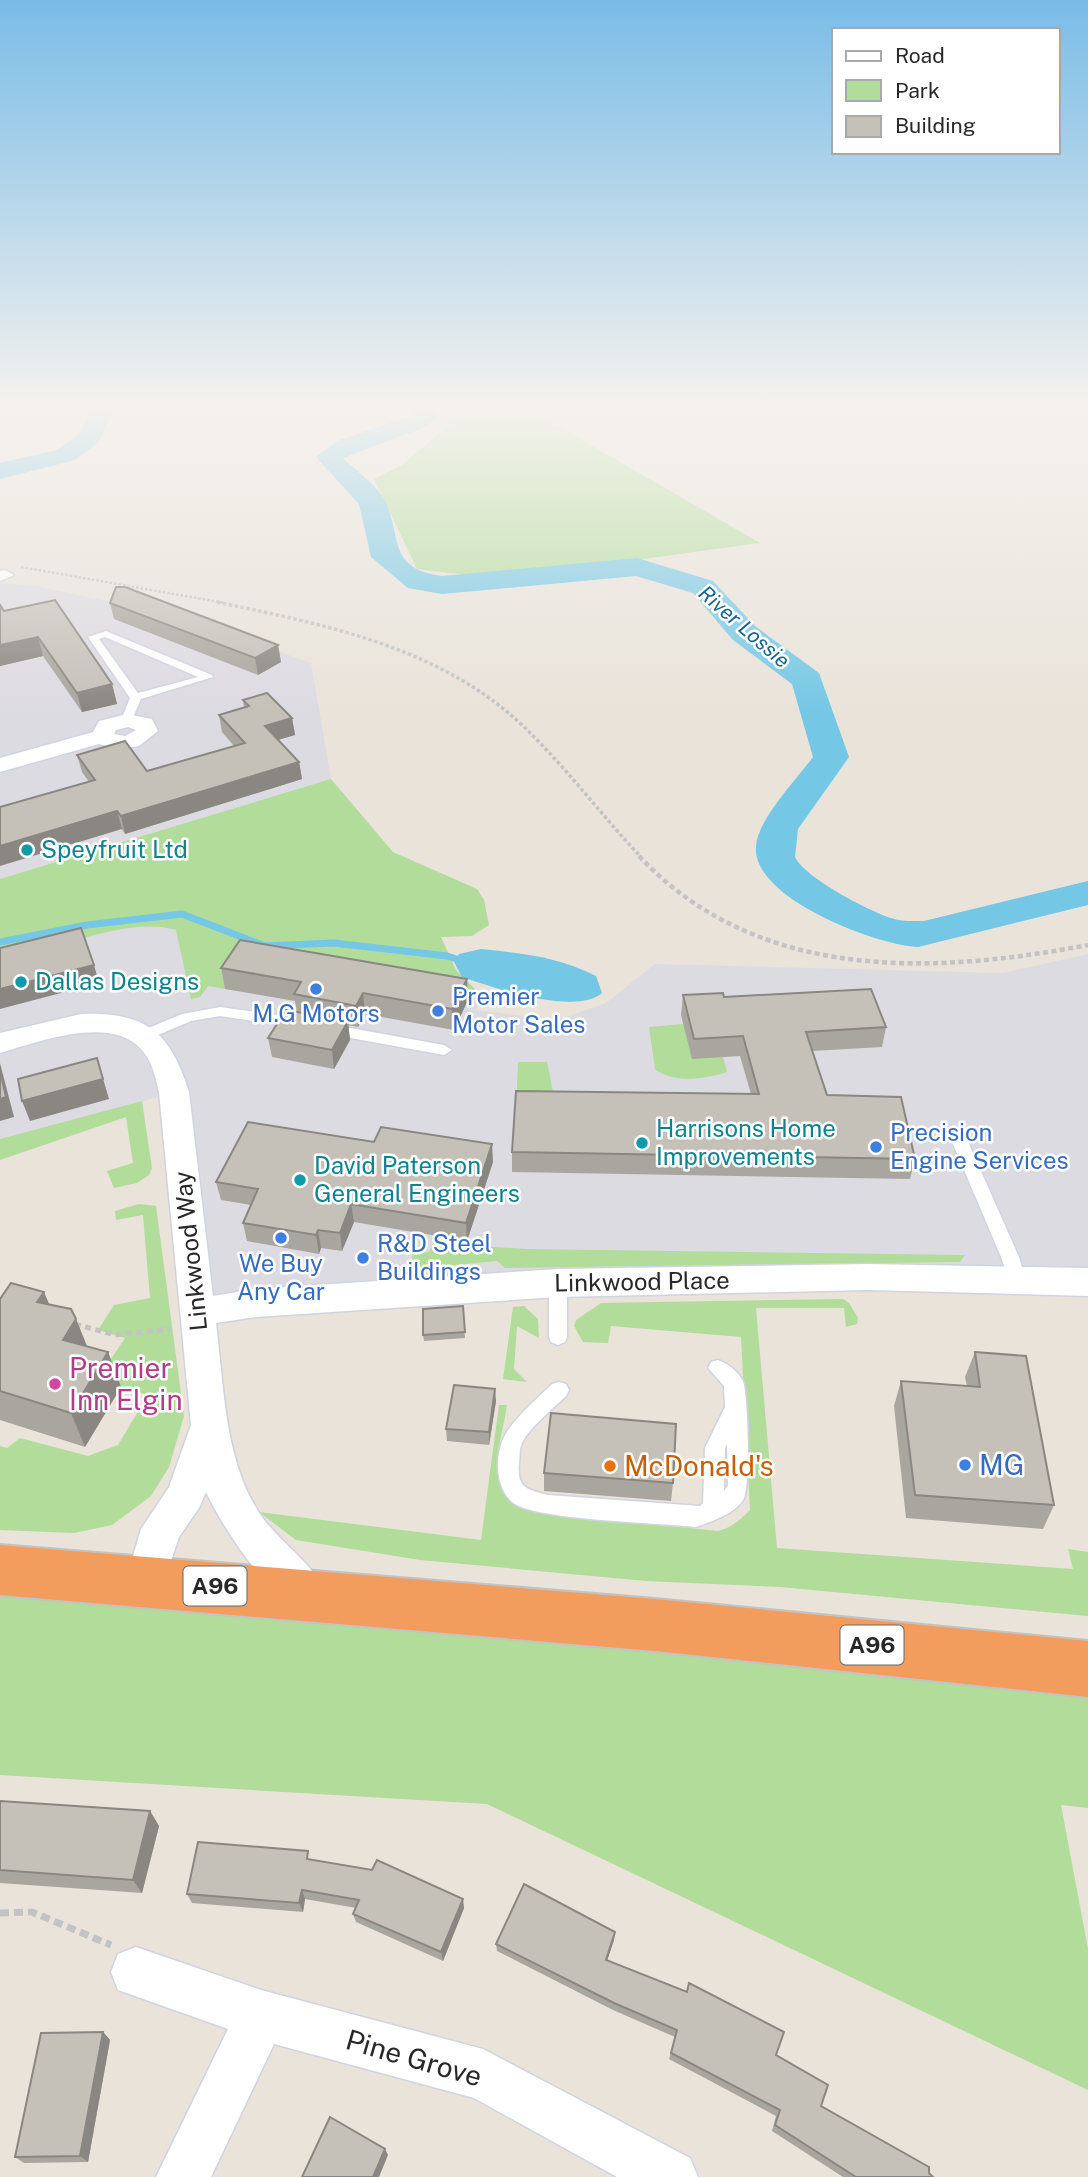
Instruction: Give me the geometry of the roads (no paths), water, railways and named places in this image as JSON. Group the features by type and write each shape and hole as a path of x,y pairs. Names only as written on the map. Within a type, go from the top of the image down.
{"highway":[{"name":"A96","path":"0,1570 146,1580 916,1649 1088,1669"}],"street":[{"path":"0,765 102,736 111,741 125,742 144,734 144,724 127,720"},
{"name":"Linkwood Way","path":"0,1043 76,1023 106,1023 144,1036 162,1052 169,1066 210,1425 221,1483 252,1534 306,1594"},
{"name":"Linkwood Place","path":"199,1319 256,1303 558,1283 867,1277 1088,1282"},
{"path":"146,1580 161,1529 184,1496 210,1425"},
{"name":"Pine Grove","path":"136,1972 261,2015 483,2075 671,2177"},
{"path":"183,2177 261,2015"}],"lane":[{"path":"106,634 208,677 135,697 93,637 106,634"},
{"path":"127,720 135,697"},
{"path":"144,1036 176,1019 218,1010 444,1049"},
{"path":"961,1144 1010,1257 1017,1281"},
{"path":"558,1283 558,1337"},
{"path":"559,1390 520,1429 511,1443 508,1479 523,1498 548,1504 696,1517 707,1514 715,1496 715,1448 736,1407 734,1383 718,1368"}],"water":[{"path":"481,949 525,954 568,964 596,976 602,993 590,999 573,1002 554,1001 512,993 462,977 454,962 459,954"}],"waterway":[{"name":"River Lossie","path":"374,509 385,557 418,582 442,585 637,567 703,587 744,633 807,680 831,757 779,829 775,849 782,869 837,908 876,927 893,932 924,934 1088,893"},
{"path":"0,942 87,925 182,914 265,946 334,943 447,956 466,962"}],"place":[{"name":"Speyfruit Ltd","path":"27,850"},
{"name":"Dallas Designs","path":"21,982"},
{"name":"M.G Motors","path":"316,989"},
{"name":"Premier Motor Sales","path":"438,1011"},
{"name":"Harrisons Home Improvements","path":"642,1143"},
{"name":"Precision Engine Services","path":"876,1147"},
{"name":"David Paterson General Engineers","path":"300,1180"},
{"name":"We Buy Any Car","path":"281,1238"},
{"name":"R&D Steel Buildings","path":"363,1258"},
{"name":"Premier Inn Elgin","path":"55,1384"},
{"name":"MG","path":"965,1465"},
{"name":"McDonald's","path":"610,1466"}]}
